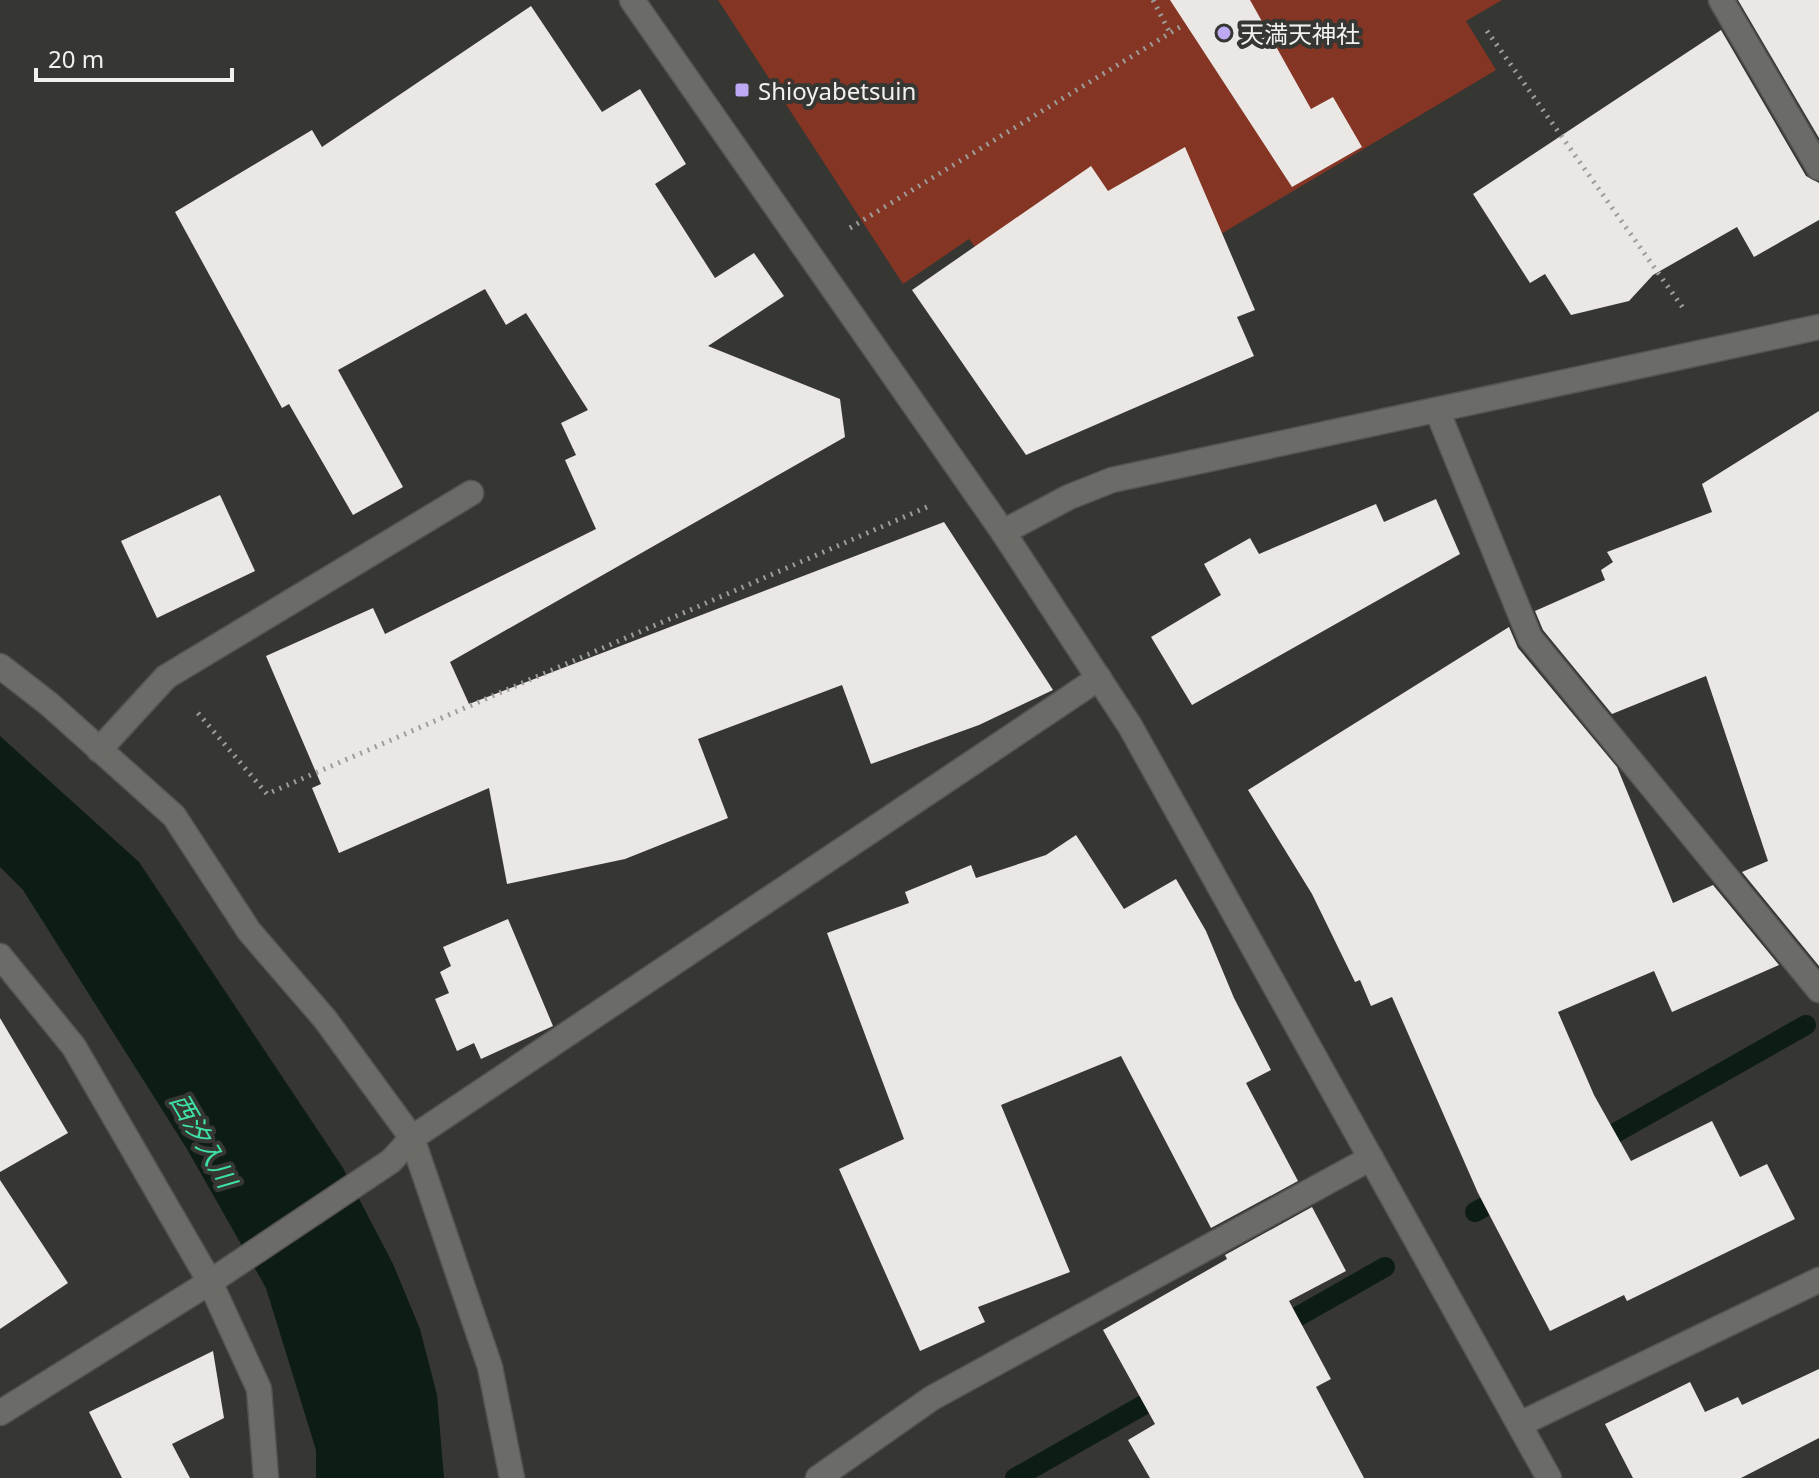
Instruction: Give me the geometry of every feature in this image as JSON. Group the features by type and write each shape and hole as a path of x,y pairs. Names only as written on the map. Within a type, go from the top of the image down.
{"street":[{"path":"632,0 1003,532 1130,726 1549,1478"},
{"path":"1721,0 1819,168"},
{"path":"1003,532 1069,497 1112,480 1819,327"},
{"path":"1437,410 1530,638 1819,990"},
{"path":"99,750 166,677 471,493"},
{"path":"0,666 174,816 249,931 325,1019 412,1138 490,1367 512,1478"},
{"path":"0,1413 220,1275 391,1161 412,1138 1099,678"},
{"path":"0,956 74,1047 220,1275 259,1389 266,1478"},
{"path":"818,1478 932,1398 1371,1158"},
{"path":"1520,1424 1819,1280"}],"path":[{"path":"1153,0 1170,33"},
{"path":"807,254 1180,27"},
{"path":"1487,31 1712,350"},
{"path":"166,677 267,794 794,562 972,488"}],"shaded area":[{"path":"718,0 1502,0 1466,21 1496,70 1221,234 1032,326 969,239 903,284"}],"water":[{"name":"西汐入川","path":"0,736 139,862 343,1168 393,1264 420,1329 437,1395 444,1478 316,1478 316,1450 266,1288 187,1149 23,890 0,867"}],"building":[{"path":"1170,0 1250,0 1311,109 1333,97 1362,147 1292,187"},
{"path":"1738,0 1819,0 1819,138"},
{"path":"531,6 602,112 640,89 686,164 655,184 715,278 754,253 784,296 708,346 840,399 845,437 450,662 469,704 944,522 1053,690 979,725 871,764 842,685 698,739 728,818 625,859 507,884 489,788 339,853 312,788 321,784 266,656 373,608 385,634 596,529 565,460 576,455 561,423 588,410 526,313 506,325 485,289 338,370 403,487 353,515 289,404 282,408 175,212 312,130 322,147"},
{"path":"1721,30 1806,176 1819,183 1819,220 1754,257 1737,227 1653,275 1629,301 1571,315 1545,274 1530,283 1473,194"},
{"path":"1185,147 1255,310 1237,317 1254,356 1026,455 912,290 1091,166 1108,191"},
{"path":"1819,411 1819,966 1742,872 1768,861 1706,676 1612,714 1543,630 1535,611 1605,580 1601,570 1613,562 1607,552 1712,512 1702,484"},
{"path":"220,495 255,571 157,618 121,541"},
{"path":"1436,499 1460,554 1192,705 1151,637 1221,595 1204,564 1250,538 1259,554 1376,504 1384,522"},
{"path":"1509,627 1518,648 1617,767 1673,903 1713,885 1779,965 1672,1012 1654,971 1558,1012 1594,1095 1631,1161 1712,1121 1740,1177 1767,1164 1795,1219 1627,1301 1624,1295 1550,1331 1478,1193 1392,997 1371,1006 1360,980 1355,982 1312,894 1248,790"},
{"path":"1076,835 1124,909 1176,879 1206,931 1234,998 1271,1070 1246,1083 1298,1181 1211,1228 1121,1056 1001,1105 1070,1272 978,1307 985,1322 920,1351 839,1169 904,1139 827,933 909,903 905,892 971,865 976,878 1046,855"},
{"path":"508,919 553,1026 481,1059 474,1043 457,1051 435,999 449,993 440,972 451,966 443,947"},
{"path":"0,1018 68,1133 0,1172"},
{"path":"0,1180 68,1283 0,1329"},
{"path":"1312,1207 1346,1271 1289,1301 1331,1379 1316,1387 1364,1478 1150,1478 1128,1440 1155,1424 1103,1330 1227,1259 1225,1255"},
{"path":"213,1351 224,1418 172,1444 190,1478 122,1478 89,1412"},
{"path":"1819,1369 1819,1438 1741,1478 1633,1478 1605,1424 1690,1382 1705,1412 1738,1397 1742,1405"}],"waterway":[{"path":"1594,1145 1806,1025"},
{"path":"1475,1212 1507,1194"},
{"path":"1276,1329 1385,1267"},
{"path":"1015,1478 1168,1391"}],"place":[{"name":"天満天神社","path":"1224,33"},
{"name":"Shioyabetsuin","path":"742,90"}]}
